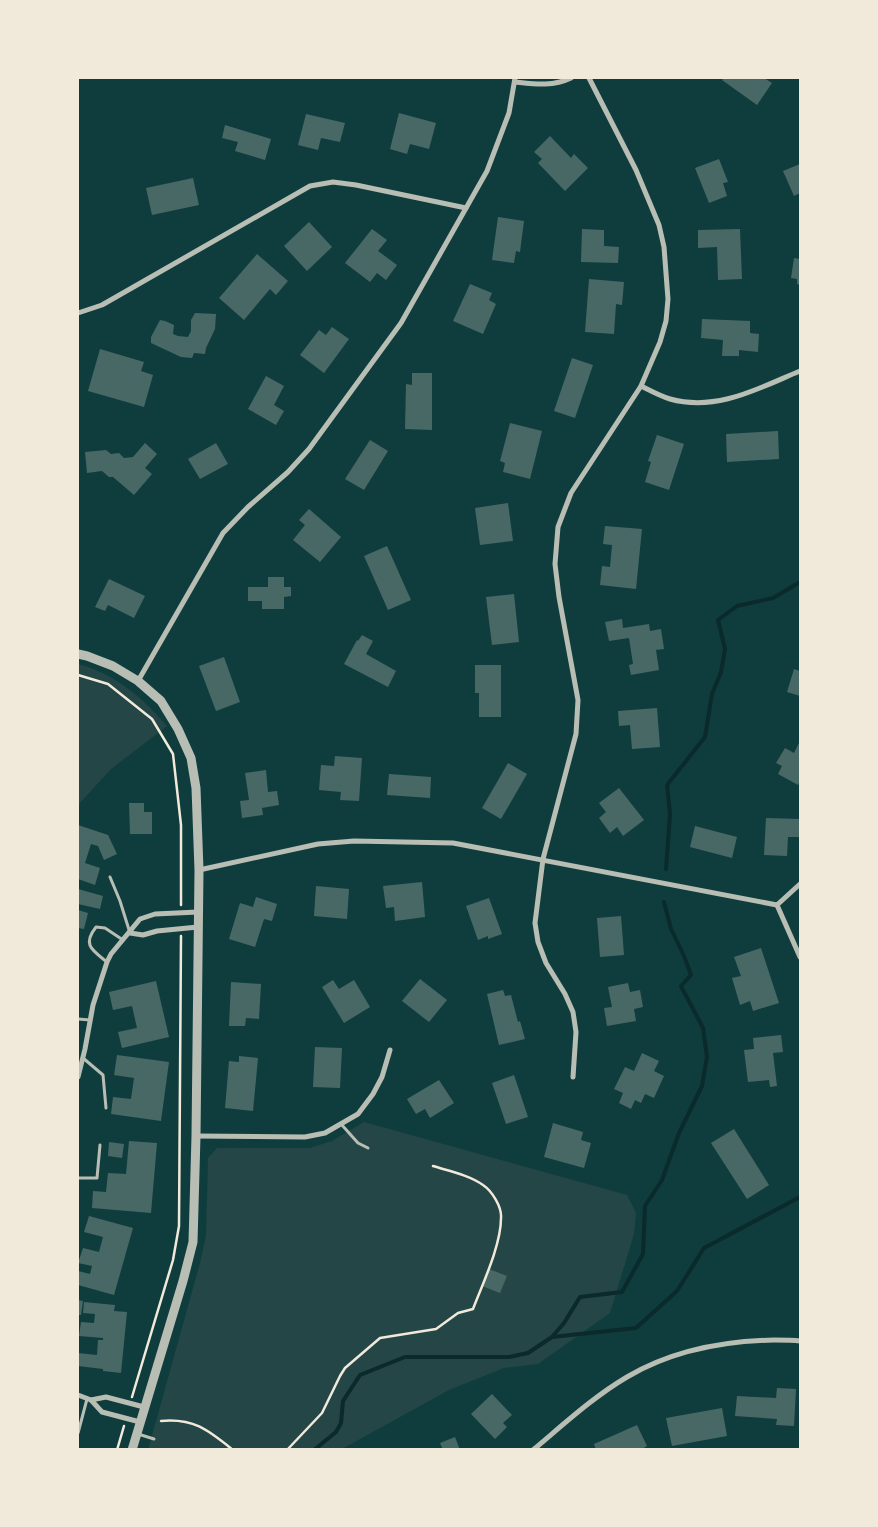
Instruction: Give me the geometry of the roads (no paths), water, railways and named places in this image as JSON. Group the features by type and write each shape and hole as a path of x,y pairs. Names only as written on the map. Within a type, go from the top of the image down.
{"street":[{"path":"138,681 223,533 310,449 401,323 487,170 509,113 515,80 536,84 551,84 570,78"},
{"path":"572,1077 576,1032 573,1012 565,994 546,962 538,942 535,922 542,859 576,734 578,700 559,597 555,564 558,527 571,493 641,386 660,342 666,321 668,299 664,247 651,202 589,78"},
{"path":"78,313 102,305 310,186 333,182 356,185 466,208"},
{"path":"641,386 669,399 702,403 717,402 735,398 800,371"},
{"path":"78,654 113,666 138,681 161,702 178,729 191,758 196,788 199,870 193,1242 132,1450"},
{"path":"199,870 318,844 354,841 453,842 777,905"},
{"path":"777,905 800,884"},
{"path":"777,905 800,957"},
{"path":"78,1077 93,1005 111,954 140,919 155,914 198,912"},
{"path":"130,933 143,934 198,927"},
{"path":"196,1136 305,1137 325,1134 358,1114 374,1094 382,1077 390,1050"},
{"path":"533,1450 584,1407 620,1382 667,1358 713,1345 752,1341 800,1341"},
{"path":"78,1395 89,1399 102,1412 140,1422"},
{"path":"89,1399 106,1397 144,1407"}],"lane":[{"path":"110,877 130,933"},
{"path":"107,962 91,950 88,942 92,932 96,927 105,928 124,940"},
{"path":"78,1019 90,1020"},
{"path":"78,1050 103,1075 106,1108"},
{"path":"341,1124 358,1143 368,1148"},
{"path":"78,1178 97,1178 100,1145"},
{"path":"78,1433 89,1399"},
{"path":"137,1434 154,1439"}],"waterway":[{"path":"666,869 670,814 667,785 705,737 712,694 721,672 725,649 718,620 737,606 773,598 800,582"},
{"path":"552,1337 564,1323 580,1297 622,1292 643,1254 645,1206 662,1180 679,1133 702,1086 707,1057 703,1028 681,986 691,975 671,929 664,902"},
{"path":"314,1450 336,1432 341,1423 343,1401 360,1375 405,1357 509,1357 528,1353 552,1337 636,1328 677,1291 704,1248 800,1197"}]}
